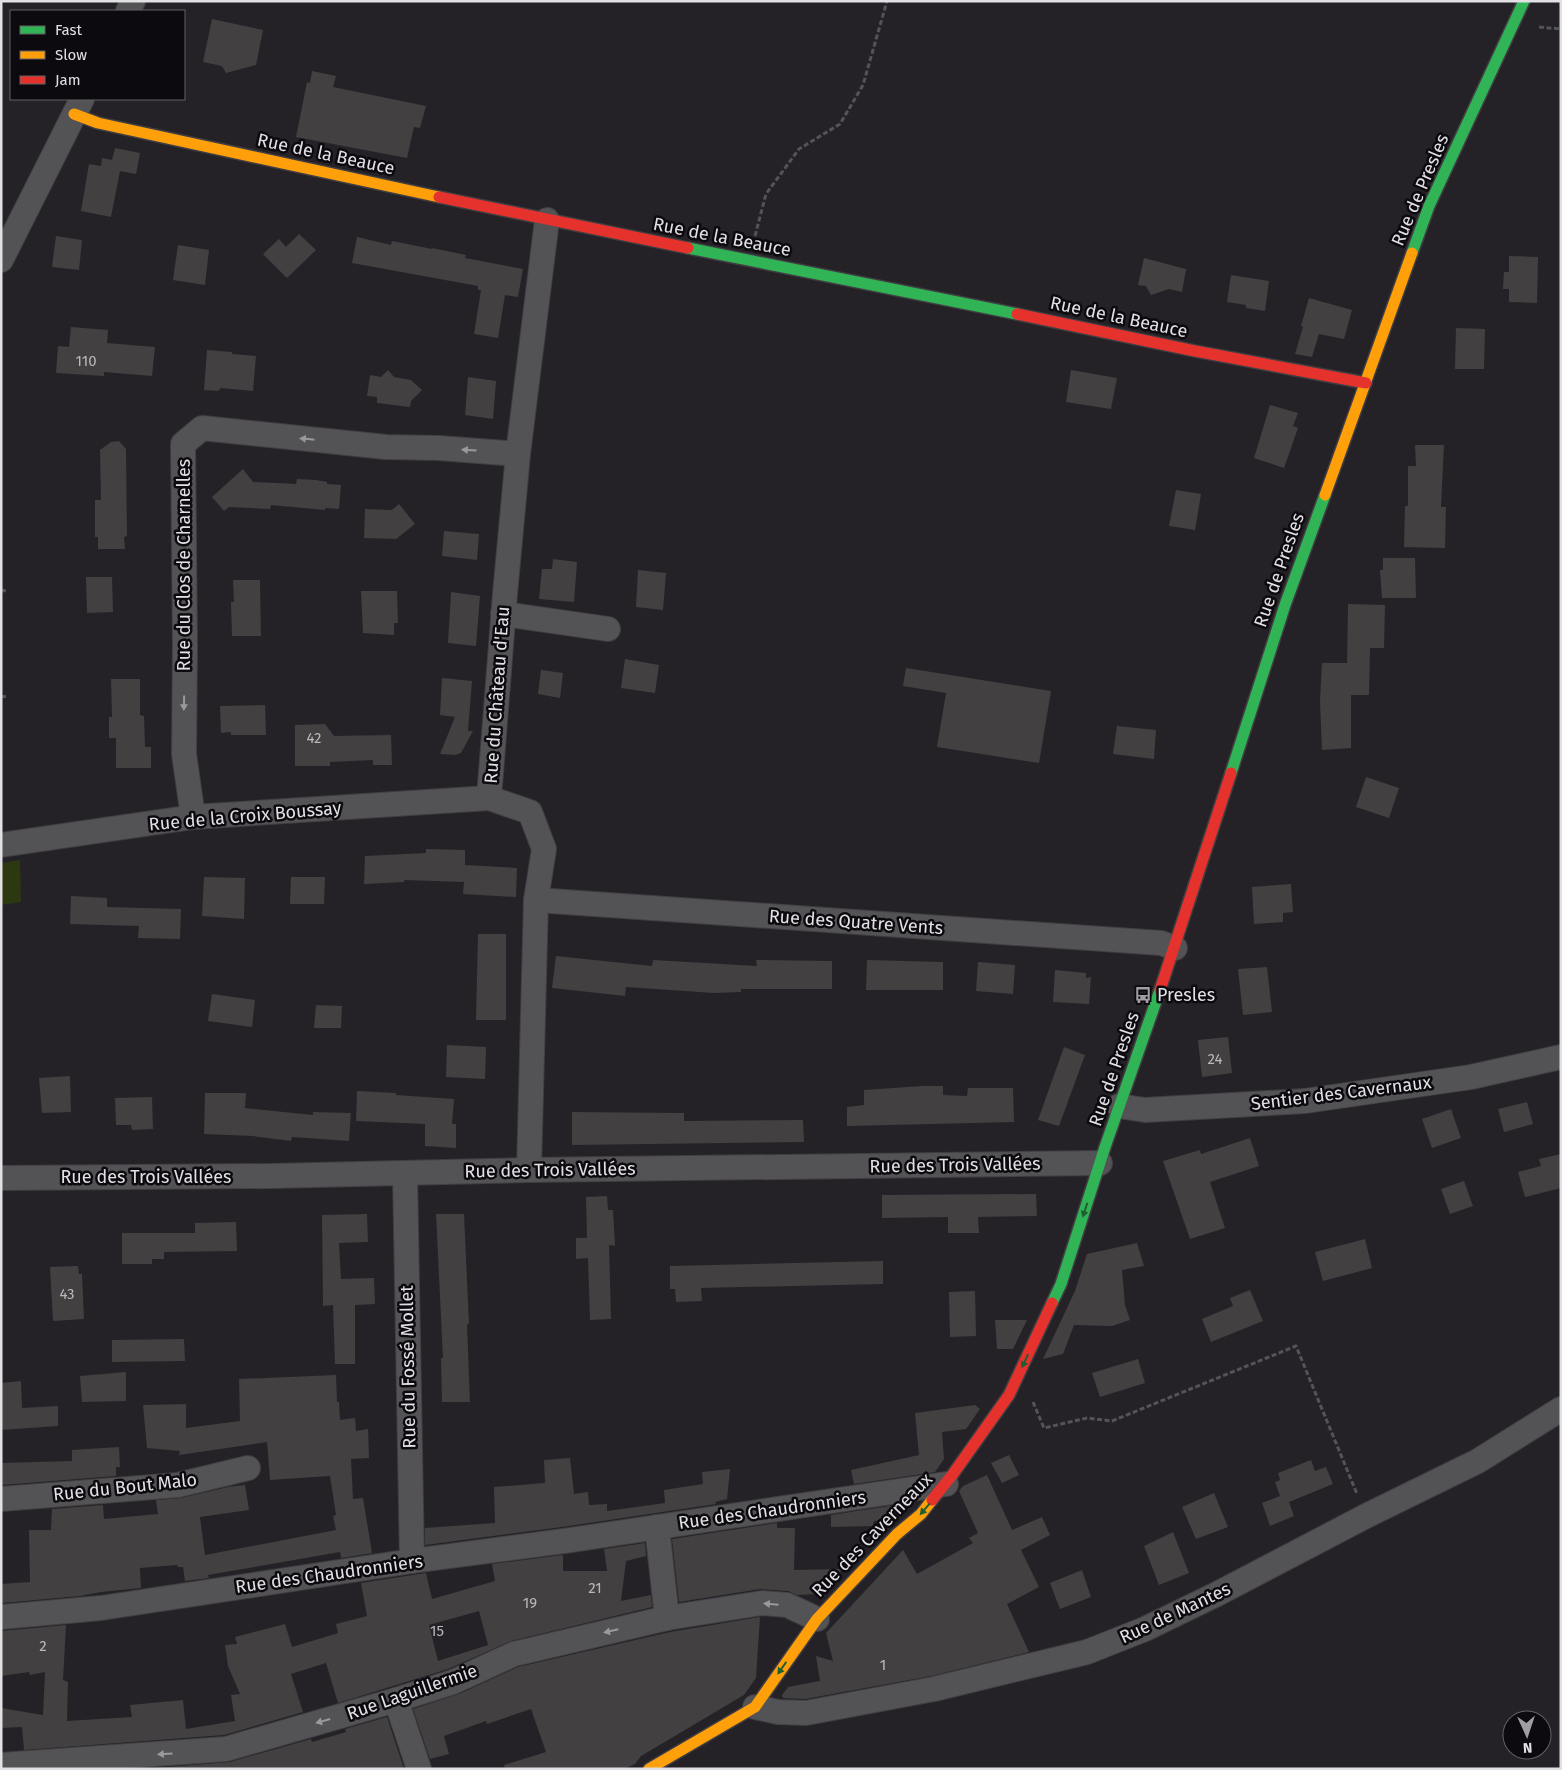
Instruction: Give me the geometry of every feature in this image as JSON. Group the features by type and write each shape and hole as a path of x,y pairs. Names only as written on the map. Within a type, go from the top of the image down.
{"street":[{"name":"Rue de Presles","path":"1100,1163 1175,948 1285,605 1429,206 1524,1"},
{"name":"Rue de la Beauce","path":"78,106 98,122 547,220 972,304 1195,351 1366,383"},
{"path":"1,260 78,106"},
{"name":"Rue du Château d'Eau","path":"529,1170 536,900 544,849 530,812 490,798 503,614 518,454 547,220"},
{"name":"Rue du Clos de Charnelles","path":"193,817 184,754 183,444 202,428 386,448 439,448 518,454"},
{"path":"503,614 608,629"},
{"name":"Rue de la Croix Boussay","path":"1,845 193,817 490,798"},
{"name":"Rue des Quatre Vents","path":"536,900 1161,943 1175,948"},
{"name":"Sentier des Cavernaux","path":"1119,1106 1145,1110 1304,1101 1471,1077 1561,1057"},
{"name":"Rue des Trois Vallées","path":"1,1178 1100,1163"},
{"name":"Rue des Caverneaux","path":"755,1707 817,1619 897,1534 921,1514 946,1484 1009,1395 1061,1284 1100,1163"},
{"name":"Rue du Fossé Mollet","path":"405,1173 412,1561"},
{"name":"Rue de Mantes","path":"755,1707 778,1712 806,1713 934,1690 1087,1652 1145,1629 1217,1594 1366,1516 1478,1461 1561,1409"},
{"name":"Rue du Bout Malo","path":"1,1499 178,1485 248,1468"},
{"name":"Rue des Chaudronniers","path":"1,1617 101,1608 412,1561 657,1528 946,1484"},
{"name":"Rue des Chaudronniers","path":"657,1528 667,1618"},
{"name":"Rue Laguillermie","path":"1,1765 226,1749 453,1682 514,1654 667,1618 762,1603 787,1605 817,1619"},
{"path":"396,1700 419,1769"},
{"path":"649,1769 755,1707"}],"path":[{"path":"749,260 766,194 799,149 840,124 863,85 887,1"},
{"path":"1,590 6,592"},
{"path":"1,698 7,696"},
{"path":"1021,1371 1044,1428 1087,1418 1112,1421 1296,1346 1366,1516"}],"green space":[{"path":"20,860 21,902 1,905 1,863"}],"building":[{"path":"212,19 263,30 256,65 226,73 222,66 203,62"},
{"path":"312,71 336,76 333,87 426,106 420,128 414,127 407,158 296,137 307,82 310,83"},
{"path":"115,148 140,153 136,174 120,171 111,217 81,211 89,164 101,166 102,158 112,160"},
{"path":"299,234 316,250 287,278 263,254 279,239 286,247"},
{"path":"56,236 82,240 79,270 52,267"},
{"path":"357,237 391,245 392,241 432,248 466,255 465,258 523,269 518,297 505,295 498,338 474,334 481,290 478,290 478,286 352,263"},
{"path":"178,245 209,250 205,285 173,280"},
{"path":"1509,256 1538,257 1537,303 1509,302 1509,289 1503,289 1504,272 1509,272"},
{"path":"1144,258 1186,269 1182,292 1169,289 1151,295 1146,286 1138,285"},
{"path":"1231,275 1269,281 1265,311 1227,302"},
{"path":"1309,298 1352,310 1344,339 1319,334 1312,357 1295,354"},
{"path":"71,327 108,330 107,343 155,347 152,376 104,372 104,376 56,373 58,346 69,347"},
{"path":"1456,328 1485,329 1484,369 1455,369"},
{"path":"207,350 256,356 253,391 221,388 218,391 204,390"},
{"path":"388,370 394,377 411,380 422,390 411,401 410,407 377,403 377,397 367,396 370,375 381,377"},
{"path":"1071,370 1117,378 1111,409 1066,402"},
{"path":"468,377 496,381 493,419 465,415"},
{"path":"1270,405 1298,413 1293,426 1298,428 1284,468 1254,458"},
{"path":"119,441 126,449 127,536 124,537 125,549 98,549 98,537 95,537 95,500 101,500 100,450 111,442"},
{"path":"1415,445 1444,445 1441,507 1446,507 1445,548 1404,547 1405,506 1408,506 1408,466 1416,466"},
{"path":"243,469 253,482 296,484 297,479 316,480 327,482 327,484 341,485 339,509 325,508 325,510 271,505 270,509 229,507 224,511 212,497"},
{"path":"1176,490 1201,494 1195,530 1169,526"},
{"path":"399,504 415,524 396,539 364,538 365,509 392,510"},
{"path":"444,531 479,534 477,560 442,556"},
{"path":"1383,558 1415,558 1416,598 1382,598 1380,570 1383,570"},
{"path":"553,559 577,562 574,602 539,599 542,569 552,569"},
{"path":"638,570 666,573 663,610 636,607"},
{"path":"86,577 112,577 113,612 87,613"},
{"path":"233,580 260,580 261,636 232,636 231,602 234,602"},
{"path":"361,591 397,591 398,623 394,623 394,635 363,633"},
{"path":"451,592 480,596 476,646 448,643"},
{"path":"1348,604 1385,605 1384,648 1370,648 1369,695 1351,695 1351,748 1322,750 1320,701 1322,663 1347,663"},
{"path":"625,659 659,665 655,693 621,688"},
{"path":"906,668 1051,691 1039,763 937,747 946,693 903,686"},
{"path":"541,670 563,673 560,698 538,694"},
{"path":"442,678 472,681 468,731 473,731 461,753 455,755 440,754 455,717 440,715"},
{"path":"111,679 140,679 140,715 144,716 145,747 151,747 151,768 116,768 116,738 109,738 109,717 112,717"},
{"path":"265,705 266,735 231,735 231,732 221,733 220,706"},
{"path":"325,724 334,736 391,735 392,765 373,765 373,760 330,762 330,766 295,766 295,725"},
{"path":"1117,726 1156,730 1154,759 1113,754"},
{"path":"1366,777 1399,788 1389,818 1356,807"},
{"path":"426,849 465,850 465,865 517,868 516,897 463,894 464,882 404,880 404,882 364,884 365,856 426,853"},
{"path":"204,877 245,878 244,919 202,916"},
{"path":"291,877 325,877 324,904 290,904"},
{"path":"1291,884 1293,912 1283,913 1283,922 1254,924 1252,887"},
{"path":"71,896 107,898 107,907 181,909 180,939 138,938 139,926 70,924"},
{"path":"478,934 506,934 506,1020 476,1020"},
{"path":"556,956 652,966 653,960 757,966 756,960 832,961 832,989 741,989 741,992 714,993 626,987 625,996 552,988"},
{"path":"867,960 943,962 943,990 866,990"},
{"path":"978,962 1015,965 1013,994 976,991"},
{"path":"1267,967 1272,1012 1243,1015 1238,969"},
{"path":"1055,970 1086,973 1086,978 1091,977 1089,1004 1053,1002"},
{"path":"212,994 255,1000 252,1027 208,1021"},
{"path":"316,1005 342,1006 341,1028 314,1028"},
{"path":"1228,1037 1232,1073 1202,1077 1198,1040"},
{"path":"447,1045 486,1047 485,1079 446,1077"},
{"path":"1064,1047 1085,1055 1059,1126 1038,1120"},
{"path":"70,1076 71,1112 42,1113 39,1078"},
{"path":"943,1086 943,1095 967,1096 968,1088 1013,1088 1014,1122 847,1126 847,1107 864,1105 864,1090"},
{"path":"357,1091 454,1099 452,1124 456,1124 456,1148 425,1146 425,1124 356,1121"},
{"path":"205,1093 246,1093 245,1108 313,1115 313,1112 351,1113 349,1141 292,1137 291,1141 253,1136 204,1134"},
{"path":"152,1097 153,1129 132,1130 131,1125 116,1125 115,1098"},
{"path":"1527,1102 1533,1124 1504,1132 1498,1109"},
{"path":"1451,1109 1461,1138 1432,1148 1422,1119"},
{"path":"572,1112 684,1113 684,1121 803,1120 804,1142 572,1145"},
{"path":"1250,1138 1259,1166 1210,1182 1225,1228 1190,1239 1163,1161 1200,1150 1201,1154"},
{"path":"1561,1154 1561,1188 1525,1197 1518,1172 1541,1166 1539,1159"},
{"path":"1464,1181 1473,1206 1450,1214 1441,1189"},
{"path":"1036,1194 1037,1216 978,1217 979,1233 948,1233 948,1217 882,1218 882,1195"},
{"path":"607,1196 608,1210 613,1210 615,1246 609,1245 611,1319 590,1320 588,1258 576,1259 576,1238 587,1238 586,1197"},
{"path":"367,1214 368,1242 339,1243 341,1279 374,1278 375,1304 355,1305 355,1364 335,1364 333,1305 323,1306 322,1215"},
{"path":"436,1214 464,1214 470,1402 442,1402 441,1358 443,1358"},
{"path":"236,1222 237,1251 164,1252 164,1259 152,1259 152,1264 122,1264 122,1233 195,1233 195,1223"},
{"path":"1365,1239 1372,1268 1323,1281 1315,1252"},
{"path":"1137,1243 1144,1266 1122,1270 1125,1305 1130,1320 1112,1326 1074,1325 1063,1354 1043,1359 1075,1291 1087,1254"},
{"path":"883,1261 883,1284 701,1288 702,1301 676,1302 675,1289 670,1289 670,1266"},
{"path":"78,1266 79,1274 82,1274 84,1319 53,1321 50,1267"},
{"path":"1250,1290 1263,1321 1211,1342 1202,1319 1233,1306 1230,1298"},
{"path":"975,1291 976,1336 950,1337 949,1292"},
{"path":"995,1320 1027,1320 1013,1349 997,1349"},
{"path":"184,1339 185,1361 112,1362 112,1340"},
{"path":"1138,1359 1145,1383 1100,1397 1092,1373"},
{"path":"126,1372 126,1401 82,1402 80,1376"},
{"path":"336,1375 340,1420 355,1418 356,1431 368,1429 369,1458 351,1459 353,1499 363,1498 372,1553 341,1558 340,1552 208,1575 209,1578 185,1581 183,1567 178,1567 177,1565 140,1568 141,1588 2,1603 1,1584 30,1582 29,1530 51,1530 52,1509 103,1505 104,1519 158,1514 156,1500 181,1498 245,1485 249,1510 200,1517 205,1555 336,1530 333,1516 336,1515 330,1476 270,1480 267,1442 179,1455 180,1451 147,1448 143,1405 186,1404 186,1428 240,1421 239,1379"},
{"path":"21,1381 22,1408 58,1406 58,1426 1,1430 1,1383"},
{"path":"975,1405 980,1409 966,1429 942,1432 944,1459 935,1472 854,1484 851,1470 919,1455 915,1413"},
{"path":"119,1447 120,1467 116,1467 116,1476 1,1485 1,1463 72,1461 72,1450"},
{"path":"1009,1455 1019,1475 1002,1483 991,1463"},
{"path":"570,1458 574,1494 588,1492 589,1505 607,1504 607,1511 665,1503 664,1490 703,1484 702,1472 730,1469 727,1499 715,1502 716,1504 425,1545 425,1528 495,1523 494,1487 545,1483 544,1460"},
{"path":"1311,1460 1315,1471 1326,1467 1333,1484 1289,1502 1294,1516 1270,1526 1262,1503 1280,1496 1275,1482 1280,1480 1278,1473"},
{"path":"987,1475 1012,1530 1042,1517 1050,1535 1021,1550 1039,1587 1007,1604 1029,1652 931,1676 805,1699 783,1698 782,1695 788,1687 820,1681 816,1656 833,1661 826,1633 903,1550 917,1574 973,1543 969,1538 978,1533 959,1491 963,1486"},
{"path":"1214,1493 1228,1527 1196,1539 1182,1507"},
{"path":"909,1503 889,1520 874,1521 873,1526 831,1527 831,1515"},
{"path":"777,1523 777,1528 795,1528 794,1570 841,1569 819,1594 797,1595 788,1591 760,1589 679,1602 672,1539"},
{"path":"1173,1532 1189,1573 1159,1585 1144,1546"},
{"path":"645,1543 646,1556 626,1561 621,1601 651,1595 652,1607 511,1641 448,1669 338,1703 326,1663 291,1674 303,1712 224,1735 24,1750 22,1727 1,1728 1,1708 43,1715 45,1672 30,1675 29,1672 1,1676 1,1631 66,1625 63,1680 68,1682 67,1721 132,1717 130,1705 183,1700 186,1729 235,1721 231,1695 240,1694 228,1666 225,1645 237,1644 235,1637 285,1624 292,1647 338,1633 336,1624 367,1616 361,1583 426,1573 432,1599 495,1581 492,1564 563,1555 563,1571 607,1571 604,1549","holes":["479,1611 488,1645 438,1661 429,1625"]},
{"path":"1082,1570 1091,1597 1060,1609 1050,1583"},
{"path":"760,1617 756,1678 744,1695 641,1756 635,1764 624,1769 505,1769 504,1765 546,1752 531,1709 487,1724 486,1721 444,1736 449,1754 430,1759 413,1709 459,1694 518,1667 670,1632"},
{"path":"387,1717 404,1769 142,1769 230,1762 311,1739 312,1742 346,1732 345,1729"}],"traffic: fast":[{"path":"1412,253 1429,206 1524,1"},
{"path":"688,248 1017,314"},
{"path":"1231,773 1285,605 1325,495"},
{"path":"1052,1303 1061,1284 1105,1147 1160,990"}],"traffic: slow":[{"path":"74,114 98,123 439,197"},
{"path":"1325,495 1412,253"},
{"path":"649,1769 755,1707 817,1619 897,1534 921,1514 932,1500"}],"traffic: jam":[{"path":"439,197 688,248"},
{"path":"1017,314 1195,351 1366,383"},
{"path":"1160,990 1231,773"},
{"path":"932,1500 953,1474 1009,1395 1052,1303"}],"place":[{"name":"Presles","path":"1143,995"}]}
